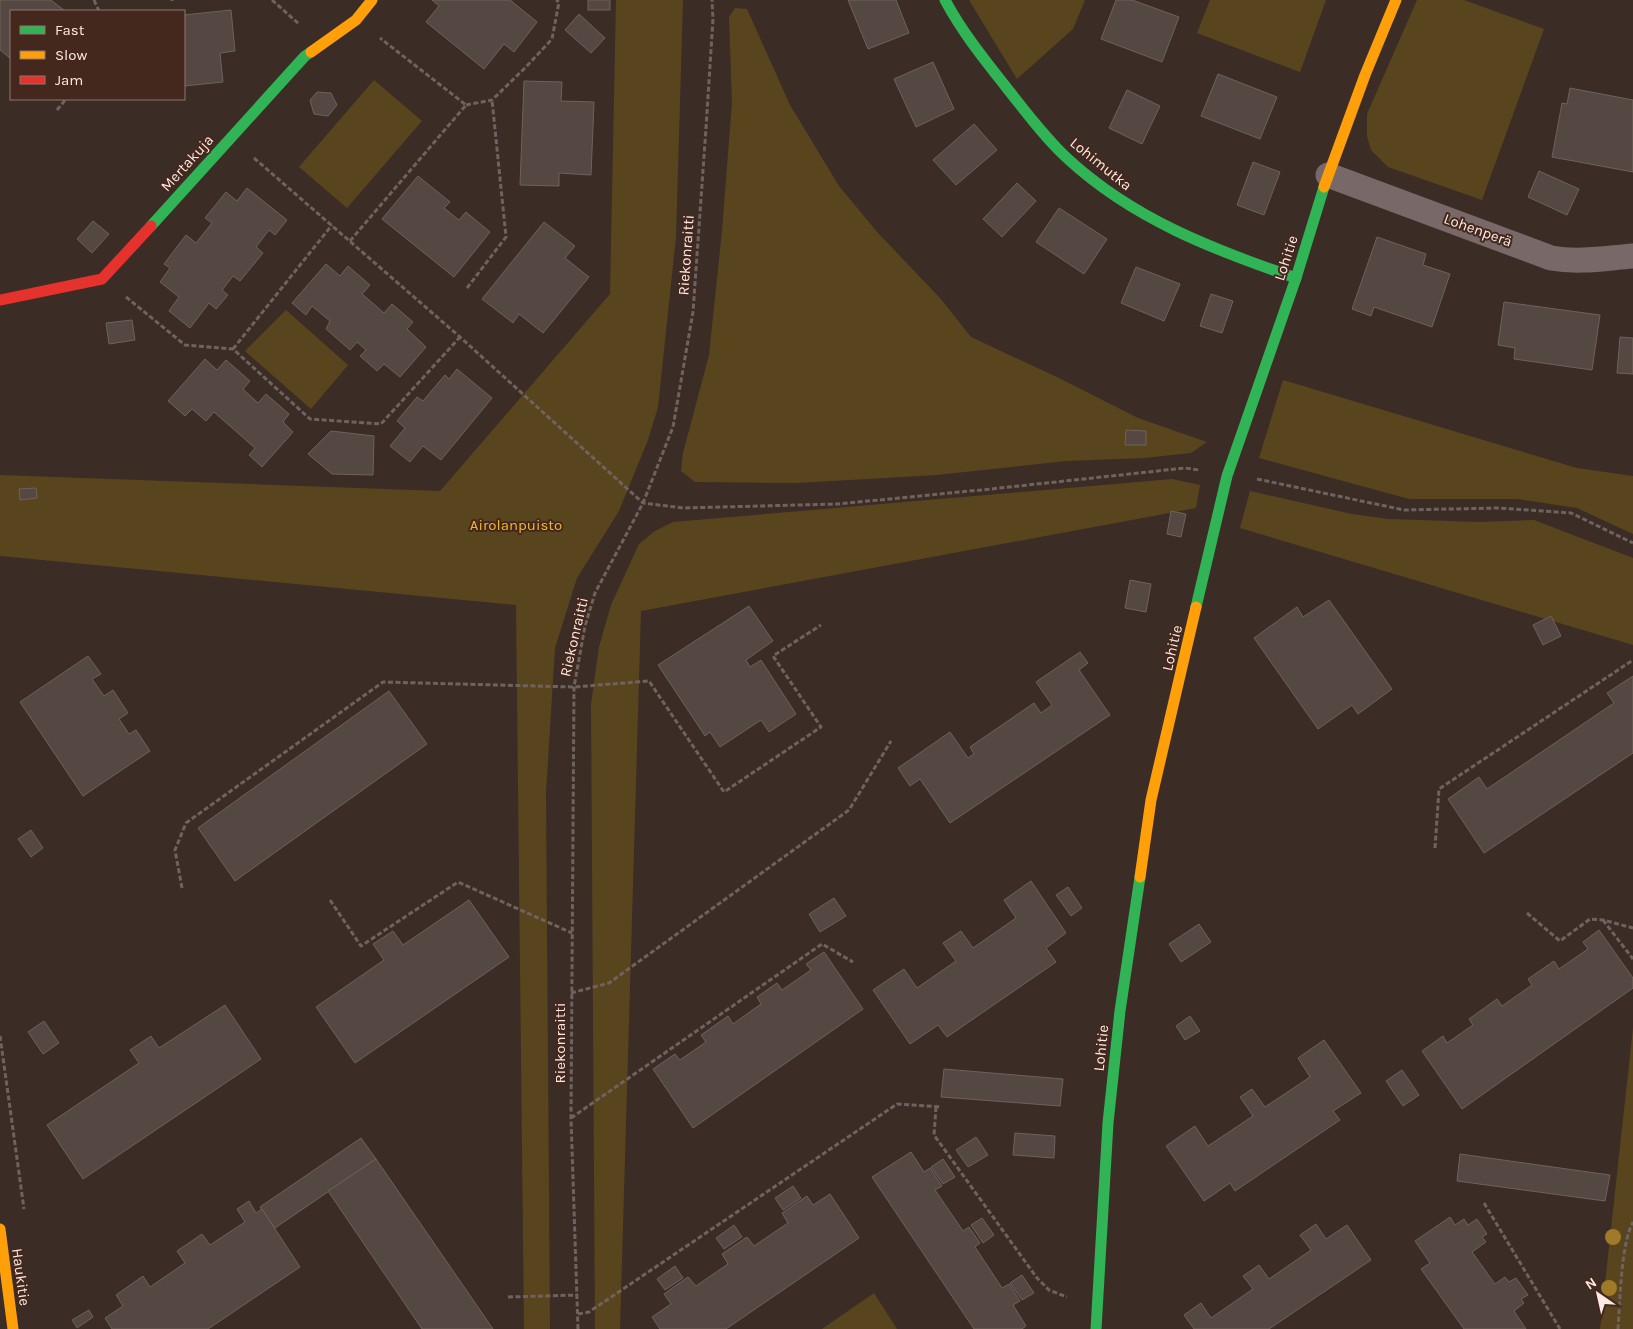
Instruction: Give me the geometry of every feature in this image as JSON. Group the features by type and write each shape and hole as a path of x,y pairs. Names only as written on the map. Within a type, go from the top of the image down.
{"street":[{"name":"Mertakuja","path":"102,278 305,56 356,20 372,0"},
{"name":"Lohimutka","path":"945,0 971,44 1021,106 1068,159 1102,187 1140,213 1180,234 1240,259 1296,278"},
{"name":"Lohitie","path":"1096,1329 1106,1137 1120,1011 1151,800 1228,476 1296,278 1328,175 1365,75 1396,0"},
{"name":"Lohenperä","path":"1328,175 1552,258 1582,260 1633,256"},
{"path":"0,300 102,278"},
{"name":"Haukitie","path":"0,1229 13,1329"}],"path":[{"path":"272,0 322,44"},
{"path":"350,241 466,105 492,100 552,39 558,2 556,0"},
{"name":"Riekonraitti","path":"578,1329 571,1118 574,687 585,626 595,593 643,503 673,427 693,312 713,19 712,0"},
{"path":"356,20 466,105"},
{"path":"57,110 65,100"},
{"path":"468,288 506,237 492,100"},
{"path":"231,138 460,337 643,503 683,508 838,504 1185,468 1228,476 1246,476 1404,510 1499,508 1571,513 1633,543"},
{"path":"233,349 332,225"},
{"path":"102,278 185,345 233,349 310,420 381,424 460,337"},
{"path":"182,888 176,850 186,823 382,682 574,687 649,681 724,792 821,727 773,656 821,626"},
{"path":"1435,848 1439,789 1633,660"},
{"path":"571,994 610,983 849,810 891,742"},
{"path":"330,900 361,946 458,882 572,933"},
{"path":"1527,913 1560,941 1590,919 1603,920 1633,928"},
{"path":"1603,920 1633,959"},
{"path":"571,1118 822,944 853,962"},
{"path":"0,1036 24,1212"},
{"path":"577,1314 589,1312 897,1104 938,1107 934,1135 1037,1278 1049,1290 1062,1296 1098,1301"},
{"path":"1484,1203 1560,1329"},
{"path":"1618,1329 1625,1253 1629,1228 1633,1222"},
{"path":"508,1296 578,1294"}],"green space":[{"name":"Airolanpuisto","path":"616,0 683,0 676,237 658,407 648,440 619,511 577,578 555,648 546,793 550,1329 524,1329 516,605 0,556 0,475 440,491 610,294"},
{"path":"969,0 1085,0 1073,29 1017,79"},
{"path":"1210,0 1326,0 1300,72 1197,33"},
{"path":"1417,0 1464,0 1544,29 1482,200 1388,167 1371,150 1367,136 1367,114"},
{"path":"735,8 747,9 790,105 839,186 878,233 940,298 971,337 1138,418 1207,442 1191,453 1144,458 1066,461 937,475 797,483 695,482 681,471 683,453 709,355 722,231 732,102 729,17"},
{"path":"374,80 422,121 347,208 299,167"},
{"path":"286,310 348,365 311,409 245,351"},
{"path":"1283,380 1577,468 1633,476 1633,534 1577,508 1518,499 1409,499 1259,458"},
{"path":"1172,479 1200,485 1196,508 641,611 620,1329 595,1329 591,704 599,647 611,605 639,544 655,531 673,522"},
{"path":"1250,491 1352,514 1388,519 1479,522 1534,520 1633,558 1633,645 1240,528"},
{"path":"1633,1028 1633,1329 1600,1329"},
{"path":"874,1293 897,1329 822,1329"}],"building":[{"path":"0,0 51,0 64,10 10,10 10,58 0,50"},
{"path":"432,0 510,0 537,22 514,52 504,44 484,69 426,22 439,6"},
{"path":"588,0 610,0 610,10 588,10"},
{"path":"848,0 896,0 909,33 868,49"},
{"path":"1116,0 1132,0 1179,17 1162,62 1101,39"},
{"path":"231,10 235,51 220,53 223,82 185,86 185,15"},
{"path":"579,14 605,38 591,53 565,30"},
{"path":"933,62 954,109 916,127 894,79"},
{"path":"1218,74 1277,97 1260,139 1201,116"},
{"path":"524,81 562,82 561,101 594,102 591,175 559,173 559,186 520,185"},
{"path":"1570,88 1633,100 1633,172 1552,157 1562,103 1567,104"},
{"path":"1127,90 1160,106 1142,144 1109,128"},
{"path":"317,92 331,93 337,105 328,116 314,114 310,100"},
{"path":"974,124 997,150 956,185 933,160"},
{"path":"1253,162 1280,172 1264,215 1237,205"},
{"path":"1539,171 1579,189 1567,215 1528,197"},
{"path":"418,176 450,202 444,208 459,220 466,212 490,232 454,277 382,219"},
{"path":"1017,183 1036,201 1002,237 983,219"},
{"path":"247,188 287,220 275,235 269,230 256,247 263,253 240,281 233,276 222,290 228,295 216,309 209,303 190,328 169,311 179,297 160,282 170,268 164,264 186,235 196,243 212,223 205,218 226,192 237,201"},
{"path":"1059,208 1107,239 1084,274 1036,242"},
{"path":"93,221 109,234 92,253 77,239"},
{"path":"544,222 575,246 565,258 589,277 543,333 519,314 513,323 482,299"},
{"path":"1377,237 1426,254 1423,265 1450,274 1432,327 1374,307 1371,316 1352,309"},
{"path":"326,264 340,276 348,266 370,285 362,294 384,313 392,304 413,322 407,329 426,347 400,377 384,364 377,371 360,356 366,350 357,342 350,350 326,329 330,321 312,306 306,315 292,303"},
{"path":"1136,267 1180,284 1164,321 1121,303"},
{"path":"1211,294 1233,301 1222,333 1200,326"},
{"path":"1504,302 1600,315 1592,370 1514,359 1515,348 1498,345"},
{"path":"132,320 135,340 109,344 106,323"},
{"path":"1620,337 1633,338 1633,374 1617,373"},
{"path":"205,359 217,370 226,360 250,381 243,389 258,403 266,394 289,414 283,422 293,432 262,467 249,455 255,448 214,412 206,421 192,409 185,416 168,401"},
{"path":"457,369 492,398 441,460 423,446 410,462 390,446 405,428 397,421 417,397 423,401 445,375 449,379"},
{"path":"1126,430 1146,431 1146,445 1125,445"},
{"path":"331,431 374,436 373,475 332,474 308,454"},
{"path":"36,488 37,498 20,500 19,489"},
{"path":"1171,511 1186,514 1181,537 1167,534"},
{"path":"1130,580 1151,584 1146,612 1125,608"},
{"path":"1329,600 1392,689 1358,714 1352,705 1318,729 1254,638 1297,607 1303,617"},
{"path":"749,606 773,641 746,660 750,667 761,660 796,714 769,732 761,720 720,747 710,732 705,736 658,665"},
{"path":"1551,616 1561,636 1543,645 1533,625"},
{"path":"1080,652 1088,663 1079,670 1110,715 950,823 920,779 910,786 898,768 950,732 968,758 974,754 970,747 1034,703 1041,713 1052,705 1036,682"},
{"path":"88,656 101,674 92,679 104,696 113,690 128,713 119,719 129,734 136,730 150,751 83,796 20,702"},
{"path":"1633,676 1633,753 1484,853 1448,799 1479,777 1487,789 1614,703 1607,693"},
{"path":"389,691 427,744 235,881 198,828"},
{"path":"31,830 43,848 31,857 18,839"},
{"path":"1031,881 1066,933 1046,948 1056,962 947,1037 938,1025 910,1044 873,990 904,969 917,988 956,961 943,943 961,931 973,948 1016,918 1004,900"},
{"path":"1068,887 1082,908 1071,916 1056,895"},
{"path":"834,898 846,916 820,932 809,914"},
{"path":"469,900 509,957 355,1063 316,1007 384,960 373,944 393,931 403,945"},
{"path":"1199,924 1211,942 1181,962 1169,944"},
{"path":"1599,930 1633,978 1633,988 1462,1109 1422,1051 1443,1036 1447,1043 1473,1025 1469,1019 1497,999 1502,1006 1532,985 1528,979 1554,961 1559,969 1588,949 1583,942"},
{"path":"824,952 863,1009 693,1128 653,1069 675,1054 680,1060 706,1042 701,1035 728,1016 733,1024 761,1004 757,997 777,983 782,990 811,970 806,964"},
{"path":"225,1005 261,1059 83,1179 47,1125 139,1063 130,1050 151,1036 159,1048"},
{"path":"1190,1016 1200,1031 1185,1040 1176,1026"},
{"path":"44,1021 59,1043 43,1054 28,1032"},
{"path":"1324,1040 1361,1093 1333,1111 1340,1120 1235,1191 1230,1183 1204,1201 1166,1146 1195,1126 1208,1146 1253,1116 1240,1097 1252,1089 1265,1107 1310,1077 1298,1058"},
{"path":"944,1069 1063,1079 1060,1106 941,1097"},
{"path":"1402,1070 1419,1095 1403,1106 1386,1081"},
{"path":"1015,1133 1055,1136 1054,1158 1013,1155"},
{"path":"976,1137 988,1155 968,1167 956,1150"},
{"path":"361,1138 376,1159 275,1228 260,1207"},
{"path":"911,1152 924,1172 930,1168 942,1186 935,1190 963,1231 969,1227 980,1243 975,1247 1002,1288 1009,1284 1020,1301 1013,1305 1026,1326 1022,1329 974,1329 872,1177"},
{"path":"1460,1154 1610,1175 1605,1201 1457,1181"},
{"path":"376,1159 493,1329 422,1329 328,1191"},
{"path":"943,1159 955,1177 943,1184 931,1167"},
{"path":"793,1186 801,1198 783,1210 775,1198"},
{"path":"830,1194 859,1238 726,1329 660,1329 652,1317 671,1304 664,1294 688,1277 696,1286 728,1264 722,1254 747,1237 754,1246 788,1223 782,1213 807,1196 813,1205"},
{"path":"249,1201 256,1213 262,1209 300,1267 208,1329 112,1329 105,1318 123,1306 116,1295 143,1276 150,1287 185,1263 177,1251 202,1234 210,1245 245,1222 237,1209"},
{"path":"1450,1217 1455,1225 1464,1219 1468,1225 1477,1219 1487,1234 1482,1237 1486,1242 1472,1252 1495,1284 1505,1277 1509,1282 1516,1278 1528,1295 1521,1299 1524,1303 1514,1311 1526,1329 1464,1329 1421,1269 1430,1263 1415,1241"},
{"path":"982,1218 994,1235 983,1243 971,1225"},
{"path":"1316,1224 1326,1239 1347,1225 1371,1260 1269,1329 1194,1329 1184,1315 1201,1303 1211,1318 1253,1289 1243,1276 1259,1265 1269,1279 1311,1250 1300,1235"},
{"path":"734,1225 742,1237 724,1249 716,1238"},
{"path":"675,1266 683,1278 665,1290 657,1279"},
{"path":"1022,1275 1034,1293 1022,1300 1010,1283"},
{"path":"89,1310 93,1317 77,1328 72,1320"}],"traffic: fast":[{"path":"945,0 974,45 1036,125 1068,159 1093,180 1147,216 1205,244 1296,278"},
{"path":"151,226 305,56 311,52"},
{"path":"1196,607 1227,476 1296,278 1324,187"},
{"path":"1096,1329 1108,1123 1120,1011 1140,877"}],"traffic: slow":[{"path":"311,52 356,20 372,0"},
{"path":"1324,187 1365,75 1396,0"},
{"path":"1140,877 1151,800 1196,607"},
{"path":"0,1229 13,1329"}],"traffic: jam":[{"path":"0,300 102,279 151,226"}]}
